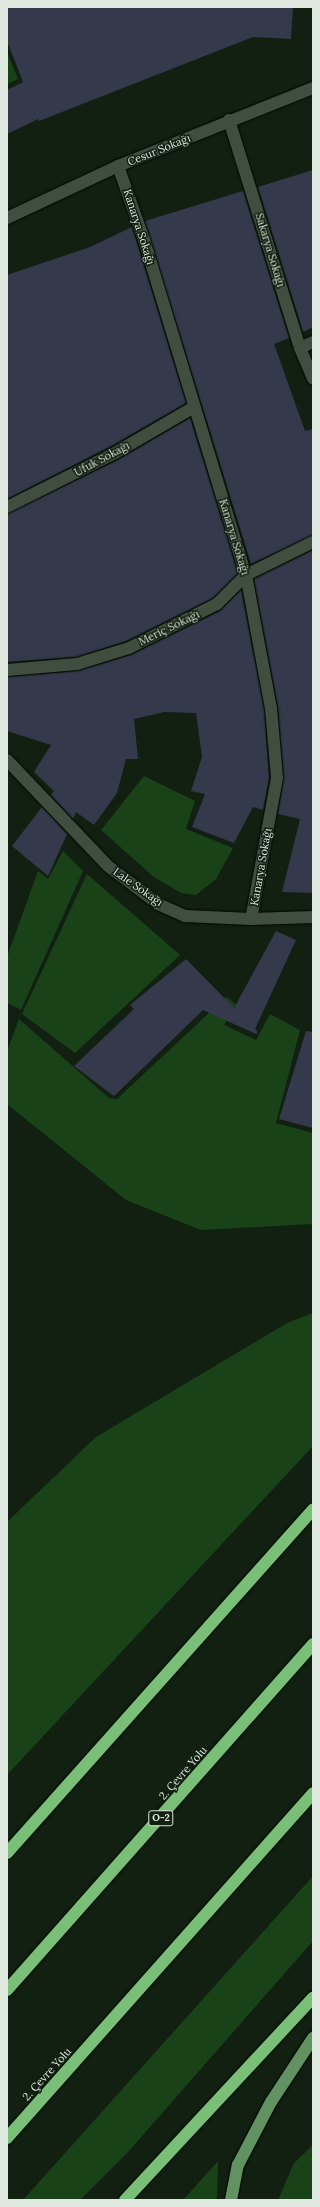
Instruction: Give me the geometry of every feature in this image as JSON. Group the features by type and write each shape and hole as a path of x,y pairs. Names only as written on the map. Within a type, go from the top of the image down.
{"highway":[{"path":"7,1853 313,1509"},
{"name":"2. Çevre Yolu","path":"7,1990 313,1644"},
{"name":"2. Çevre Yolu","path":"7,2138 313,1793"},
{"path":"125,2200 313,1998"}],"main road":[{"path":"231,2200 238,2165 271,2102 313,2038"}],"street":[{"name":"Cesur Sokağı","path":"7,218 118,166 313,88"},
{"name":"Sakarya Sokağı","path":"230,120 300,348 313,378"},
{"name":"Kanarya Sokağı","path":"118,166 144,240 246,575 270,708 277,778 251,919"},
{"path":"300,348 313,342"},
{"name":"Ufuk Sokağı","path":"7,507 115,453 194,407"},
{"name":"Meriç Sokağı","path":"7,670 77,664 129,648 217,604 246,575 313,542"},
{"name":"Lale Sokağı","path":"7,760 108,866 158,904 185,916 251,919 313,917"}],"green space":[{"path":"7,52 18,79 7,84"},
{"path":"144,776 195,801 186,829 233,848 216,879 196,895 181,893 154,877 101,830"},
{"path":"63,851 83,871 21,1010 7,1003 7,957 38,871 48,879"},
{"path":"87,874 180,955 75,1053 22,1014"},
{"path":"226,997 236,1004 224,1025 256,1040 270,1014 300,1030 276,1123 313,1133 313,1224 201,1230 126,1200 7,1104 7,1051 19,1019 109,1098 117,1099"},
{"path":"313,1313 313,1446 7,1775 7,1522 96,1437 287,1323"},
{"path":"313,1876 313,1941 129,2151 80,2200 23,2200"},
{"path":"313,2145 313,2200 278,2200 294,2163"},
{"path":"218,2161 217,2200 183,2200"}],"building":[{"path":"7,7 293,7 291,39 253,37 39,121 38,119 7,134 7,90 23,82 7,41"},
{"path":"313,170 313,327 303,332 258,187"},
{"path":"243,191 289,338 274,344 305,431 313,429 313,535 251,564 145,221"},
{"path":"132,227 186,403 111,446 7,499 7,275 90,247"},
{"path":"190,418 238,573 213,598 126,641 76,657 7,662 7,514 118,460"},
{"path":"313,550 313,893 282,892 300,819 278,814 284,778 278,707 254,579"},
{"path":"241,590 264,709 269,778 263,810 253,807 234,843 192,827 205,794 191,791 202,757 196,713 164,712 134,719 138,759 126,759 117,793 94,825 76,812 73,819 51,795 54,791 34,772 51,745 7,731 7,677 78,671 131,655 220,611"},
{"path":"42,807 67,834 48,876 12,846"},
{"path":"276,931 296,940 255,1029 258,1032 256,1034 203,1010 114,1096 74,1066 134,1009 130,1005 186,959 234,1008"},
{"path":"306,1031 313,1032 313,1128 279,1119"}]}
